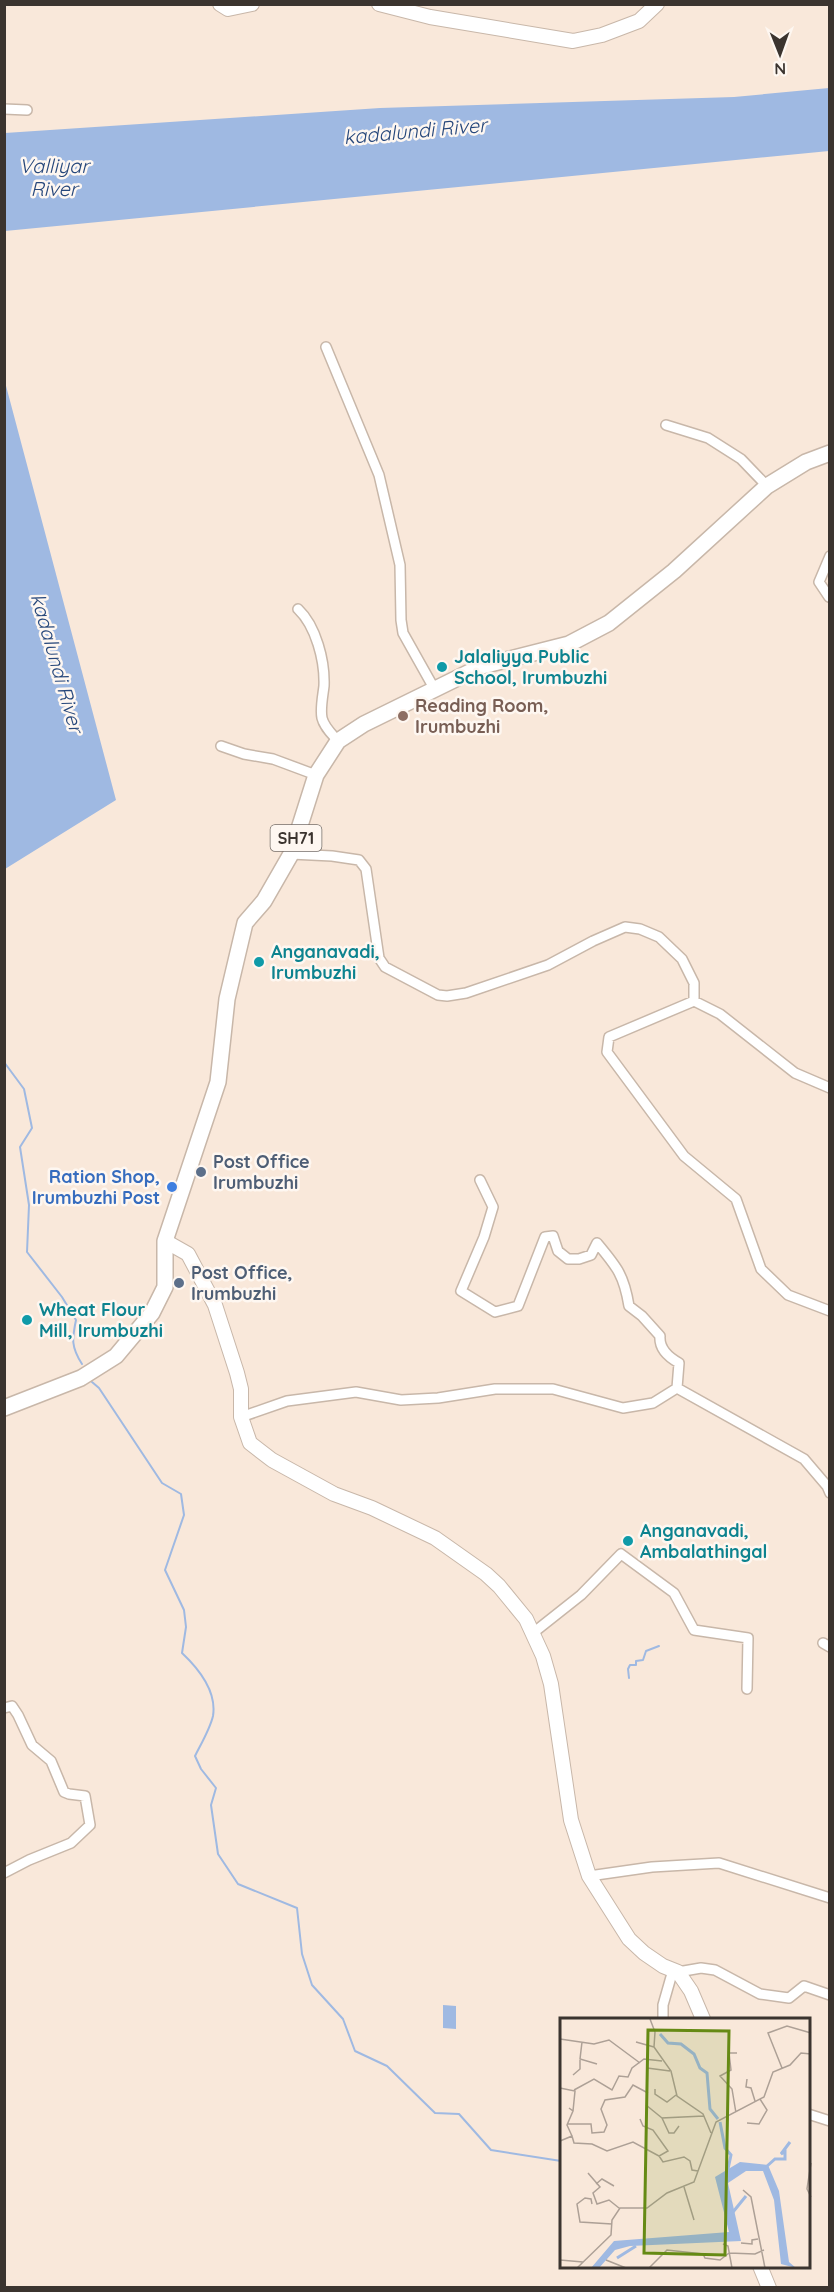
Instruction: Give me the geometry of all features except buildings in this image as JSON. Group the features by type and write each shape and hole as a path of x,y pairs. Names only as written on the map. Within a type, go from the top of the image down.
{"main road":[{"path":"220,4 228,9 252,4"},
{"path":"379,4 430,17 573,41 602,36 639,21 657,4"},
{"name":"SH71","path":"4,1408 81,1378 116,1356 152,1313 165,1287 165,1241 218,1082 227,999 245,923 264,901 291,854 316,775 338,741 364,724 482,666 569,644 609,622 674,571 767,486 806,462 830,453"},
{"path":"165,1241 188,1254 215,1305 241,1389 240,1417 250,1443 272,1460 334,1494 372,1508 435,1538 486,1574 517,1606 533,1633 551,1684 571,1820 589,1876 629,1939 644,1953 676,1971 691,1991 703,2018"},
{"path":"761,2268 769,2288"}],"street":[{"path":"4,109 27,110"},
{"path":"326,347 379,475 400,565 400,620 403,633 435,690"},
{"path":"666,425 708,438 741,459 767,486"},
{"path":"829,597 819,582 830,556"},
{"path":"298,609 306,616 318,642 324,676 321,717 338,741"},
{"path":"221,746 244,754 273,759 316,775"},
{"path":"291,854 359,860 366,869 379,958 385,967 438,995 466,993 548,964 625,927 640,929 659,937 682,959 694,983 694,1001"},
{"path":"830,1088 795,1074 720,1014 694,1001 609,1037 607,1053 684,1156 736,1199 761,1269 788,1295 830,1311"},
{"path":"480,1180 493,1207 461,1291 495,1312 518,1306 545,1237 553,1236 558,1251 568,1260 591,1255 597,1243 620,1271 626,1286 629,1306 660,1335 660,1343 670,1358 679,1363 677,1388"},
{"path":"240,1417 287,1401 356,1392 400,1400 438,1398 495,1389 553,1389 623,1408 653,1403 677,1388"},
{"path":"677,1388 804,1459 827,1486 830,1493"},
{"path":"533,1633 591,1586 621,1554 674,1593 694,1630 748,1638 747,1689"},
{"path":"4,1708 12,1706 32,1745 51,1761 64,1792 85,1796 90,1825 71,1843 4,1873"},
{"path":"589,1876 652,1867 718,1863 830,1898"},
{"path":"663,2018 663,2005 676,1971 701,1968 715,1970 760,1994 789,1998 804,1986 830,1995"},
{"path":"810,2115 830,2121"}],"water":[{"name":"Valliyar River","path":"829,88 829,151 5,231 5,133 380,108 734,97"},
{"name":"kadalundi River","path":"5,382 116,800 4,869"},
{"path":"443,2005 456,2006 456,2029 443,2028"}],"waterway":[{"path":"4,1062 24,1089 32,1128 20,1147 29,1205 27,1252 62,1297 76,1320 73,1343 82,1364"},
{"path":"92,1382 99,1388 162,1483 181,1494 184,1515 165,1570 184,1610 186,1627 182,1653 205,1681 214,1707 212,1721 195,1756 201,1769 216,1788 211,1805 218,1854 238,1884 297,1908 302,1954 312,1985 343,2019 355,2051 387,2066 435,2113 459,2114 491,2150 560,2161"},
{"path":"629,1678 630,1665 636,1665 636,1661 643,1660 646,1651 659,1646"}],"place":[{"name":"Jalaliyya Public School, Irumbuzhi","path":"442,667"},
{"name":"Reading Room, Irumbuzhi","path":"403,716"},
{"name":"Anganavadi, Irumbuzhi","path":"259,962"},
{"name":"Post Office Irumbuzhi","path":"201,1172"},
{"name":"Ration Shop, Irumbuzhi Post","path":"172,1187"},
{"name":"Post Office, Irumbuzhi","path":"179,1283"},
{"name":"Wheat Flour Mill, Irumbuzhi","path":"27,1320"},
{"name":"Anganavadi, Ambalathingal","path":"628,1541"}]}
